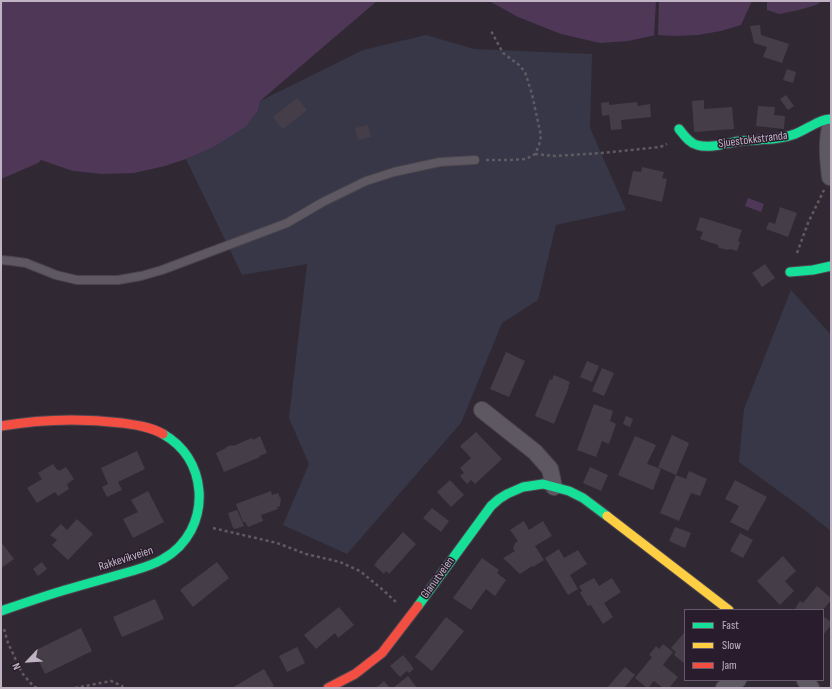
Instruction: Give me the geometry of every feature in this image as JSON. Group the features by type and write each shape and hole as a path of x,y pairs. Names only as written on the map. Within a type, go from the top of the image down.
{"street":[{"name":"Sjuestokkstranda","path":"679,129 685,137 701,146 782,138 795,134 826,119 831,119"},
{"path":"830,177 827,154 831,124"},
{"path":"790,272 813,270 831,266"},
{"path":"482,410 536,452 550,469 554,487"},
{"name":"Rakkevikveien","path":"1,426 33,421 68,420 115,422 158,431 175,442 185,453 194,468 197,476 199,500 195,523 183,544 156,564 61,591 2,611"},
{"name":"Glanutveien","path":"328,688 355,674 382,653 476,524 491,506 507,494 523,487 543,484 569,491 583,498 728,609"},
{"path":"724,688 736,681"}],"lane":[{"path":"1,260 26,263 77,280 118,280 141,276 162,270 287,223 323,202 366,181 394,172 440,162 475,160"}],"path":[{"path":"490,29 503,53 519,65 525,72 532,94 541,136 535,154"},
{"path":"475,160 526,159 535,154 555,156 602,153 660,146 685,137"},
{"path":"790,272 808,223 830,177"},
{"path":"195,523 276,543 306,554 340,562 360,571 383,590 410,616"},
{"path":"2,611 4,630 10,648 22,673 34,687 40,688"},
{"path":"75,688 111,681 122,686 123,688"}],"shaded area":[{"path":"1,1 377,1 260,101 258,111 245,127 212,148 165,166 134,173 102,174 73,171 41,160 38,163 1,179"},
{"path":"489,1 752,1 741,25 721,31 698,35 656,35 628,41 600,43 561,34 518,17"},
{"path":"767,1 822,1 816,5 779,14 767,10"},
{"path":"426,35 474,49 592,54 590,128 626,210 556,225 538,300 502,323 461,423 347,554 283,525 309,464 289,418 307,264 242,275 186,159 212,148 258,111 260,101 363,50"},
{"path":"748,198 764,204 761,212 745,206"},
{"path":"791,290 831,335 831,531 739,462 744,409"}],"pier":[{"path":"656,1 659,1 658,35 654,36"}],"building":[{"path":"760,25 761,35 789,44 782,63 763,57 767,47 754,43 750,26"},
{"path":"787,69 796,72 793,83 783,80"},
{"path":"786,95 794,106 788,110 780,99"},
{"path":"297,98 307,110 283,129 273,117"},
{"path":"704,100 704,109 732,107 734,129 694,132 692,101"},
{"path":"609,102 609,105 637,102 638,106 650,104 651,117 621,120 622,129 611,130 609,115 602,116 601,103"},
{"path":"758,106 775,107 774,115 785,116 784,129 756,126"},
{"path":"368,125 371,137 358,140 355,128"},
{"path":"642,167 664,172 662,178 667,179 662,202 628,194 633,171 641,172"},
{"path":"780,207 797,213 788,237 766,229 769,222 775,224"},
{"path":"700,217 742,230 738,241 740,242 737,251 719,248 718,245 700,239 703,232 696,230"},
{"path":"765,264 775,278 762,287 752,273"},
{"path":"506,352 525,361 509,397 490,389"},
{"path":"587,361 599,366 592,382 580,377"},
{"path":"602,368 614,373 604,396 592,391"},
{"path":"554,375 570,382 554,424 535,416 550,379 552,380"},
{"path":"594,404 613,411 610,421 616,424 609,444 602,441 596,457 577,450"},
{"path":"626,416 633,419 630,427 623,424"},
{"path":"476,432 502,459 475,484 471,480 467,484 460,476 464,473 460,468 471,458 460,446"},
{"path":"672,435 689,443 676,475 658,467"},
{"path":"260,436 267,453 224,472 216,453 226,447 233,446 252,438 253,440"},
{"path":"635,436 656,445 647,464 661,469 653,490 618,475"},
{"path":"137,451 145,469 118,482 122,490 107,497 102,487 108,484 101,468"},
{"path":"53,464 59,471 66,467 74,479 67,484 69,489 58,496 55,492 37,503 27,488 42,479 38,473"},
{"path":"590,467 608,475 601,491 583,483"},
{"path":"689,471 707,479 700,496 691,493 679,521 660,513 676,475 686,479"},
{"path":"450,480 464,495 451,507 437,492"},
{"path":"735,480 767,497 748,531 730,522 739,506 725,499"},
{"path":"148,491 164,522 133,538 123,519 138,512 131,500"},
{"path":"271,491 272,495 278,493 280,498 281,497 280,506 277,507 278,509 261,515 263,521 248,527 245,522 243,522 236,504"},
{"path":"432,508 449,521 441,532 423,518"},
{"path":"237,510 244,526 235,529 233,528 228,513"},
{"path":"77,519 93,534 68,560 52,545 57,540 50,535 61,524 67,530"},
{"path":"524,521 529,530 543,521 552,536 535,546 544,560 520,574 503,558 515,551 513,549 515,543 518,541 510,530"},
{"path":"675,527 691,533 685,548 669,541"},
{"path":"403,532 416,544 389,574 386,571 384,574 374,565"},
{"path":"740,533 753,540 743,558 730,551"},
{"path":"1,542 14,559 1,568"},
{"path":"559,549 564,558 578,550 587,564 570,575 578,589 568,595 545,558"},
{"path":"783,556 796,571 785,581 794,591 780,605 757,581"},
{"path":"482,558 499,570 497,573 506,580 495,596 486,589 471,610 453,598"},
{"path":"42,562 47,569 38,576 33,569"},
{"path":"217,562 229,578 193,607 180,590"},
{"path":"594,578 599,586 612,578 621,592 604,603 613,617 603,624 591,605 588,606 580,593 582,591 579,586"},
{"path":"817,586 831,598 824,609 795,609 800,601 803,603"},
{"path":"155,599 164,619 122,637 113,617"},
{"path":"339,607 354,625 338,638 335,633 316,649 304,635"},
{"path":"446,617 464,631 432,671 415,657"},
{"path":"824,617 831,622 831,625 824,634"},
{"path":"81,628 92,651 45,674 34,651"},
{"path":"684,633 684,663 674,655 676,652 671,648"},
{"path":"663,644 673,652 663,665 678,677 669,688 663,688 654,681 647,688 635,678 652,657 649,655 656,646 659,649"},
{"path":"297,647 305,663 287,672 279,656"},
{"path":"403,655 414,669 409,673 407,671 400,677 390,666"},
{"path":"625,667 635,675 624,688 607,688"},
{"path":"264,669 274,686 270,688 232,688"},
{"path":"408,676 417,688 393,688"},
{"path":"384,681 390,688 376,688"}],"traffic: fast":[{"path":"679,129 694,144 713,146 740,141 774,139 788,136 826,119 831,119"},
{"path":"790,272 813,270 831,266"},
{"path":"1,611 148,566 172,553 186,539 198,511 198,482 192,465 183,451 177,444 163,434"},
{"path":"418,606 491,506 507,494 523,487 543,484 569,491 583,498 607,516"}],"traffic: slow":[{"path":"607,516 728,609"}],"traffic: jam":[{"path":"1,426 31,422 91,420 138,426 163,434"},
{"path":"328,688 355,674 382,653 418,606"}]}
